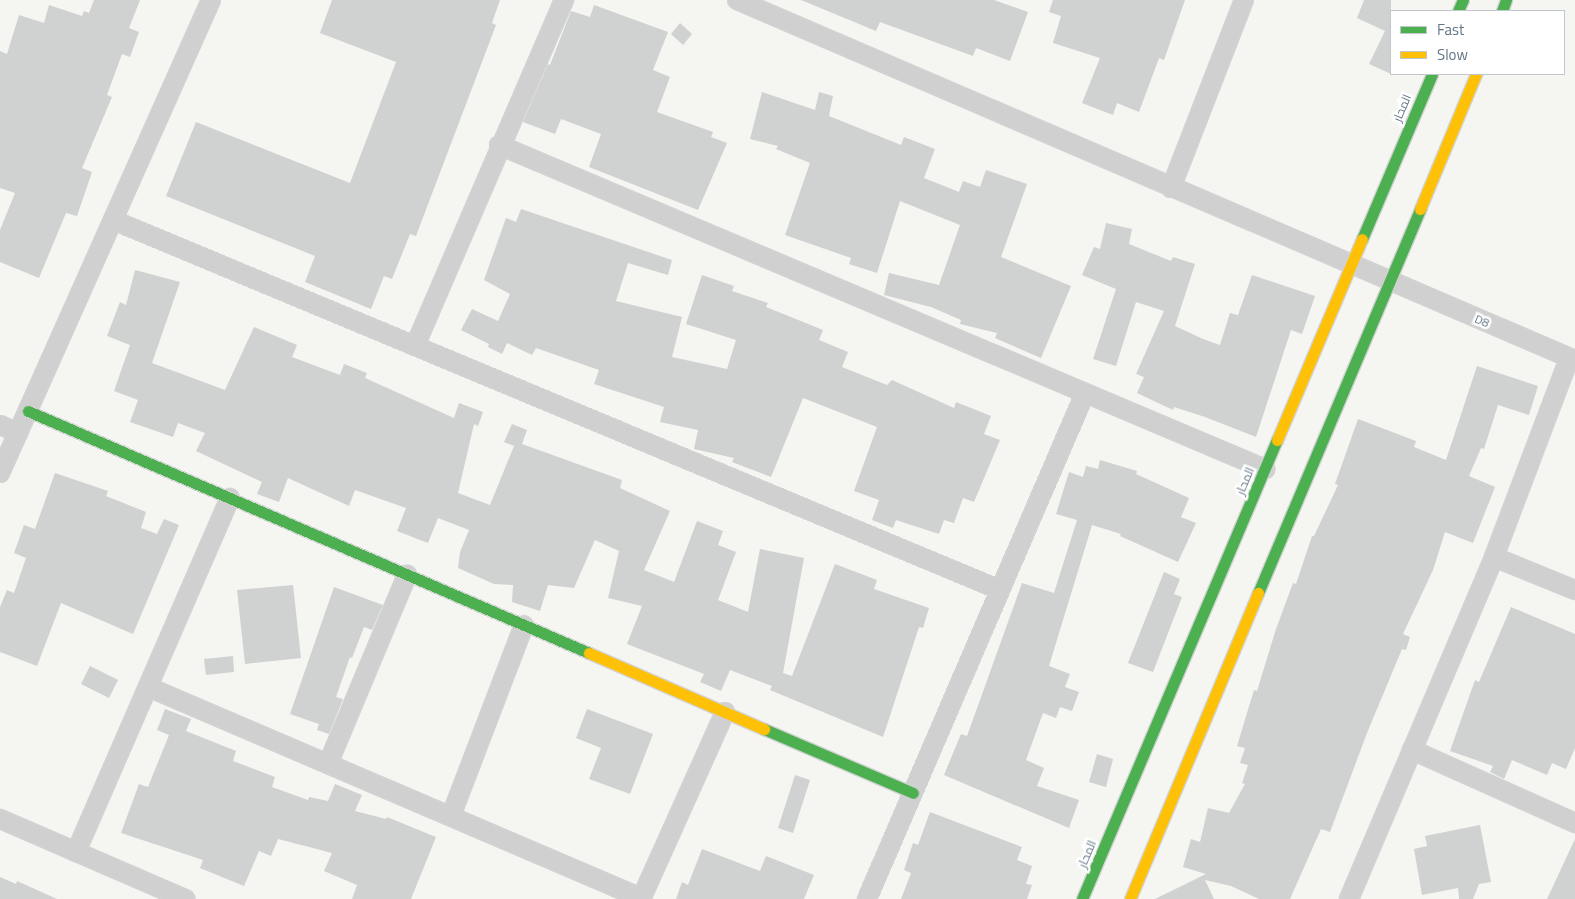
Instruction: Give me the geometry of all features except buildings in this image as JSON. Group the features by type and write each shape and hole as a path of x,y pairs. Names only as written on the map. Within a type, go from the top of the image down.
{"street":[{"path":"0,473 211,0"},
{"path":"415,346 499,144 564,0"},
{"name":"D8","path":"737,0 1390,283 1572,359"},
{"path":"1171,188 1244,0"},
{"name":"المحار","path":"1082,899 1432,75"},
{"path":"1130,899 1390,283 1476,75"},
{"path":"499,144 1265,469"},
{"path":"113,220 1000,590"},
{"path":"1349,899 1494,557 1572,359"},
{"path":"867,899 1085,393"},
{"path":"28,411 913,793"},
{"path":"0,424 18,433"},
{"path":"76,852 230,498"},
{"path":"1494,557 1575,590"},
{"path":"328,764 408,575"},
{"path":"451,816 524,625"},
{"path":"148,687 641,898 725,712"},
{"path":"1412,750 1575,823"},
{"path":"0,819 185,899"}],"traffic: fast":[{"path":"1458,10 1463,0"},
{"path":"1502,10 1506,0"},
{"path":"1362,239 1432,75"},
{"path":"1258,593 1420,209"},
{"path":"28,411 589,653"},
{"path":"1082,899 1277,440"},
{"path":"764,729 913,793"}],"traffic: slow":[{"path":"1420,209 1476,75"},
{"path":"1277,440 1362,239"},
{"path":"1130,899 1258,593"},
{"path":"589,653 764,729"}]}
